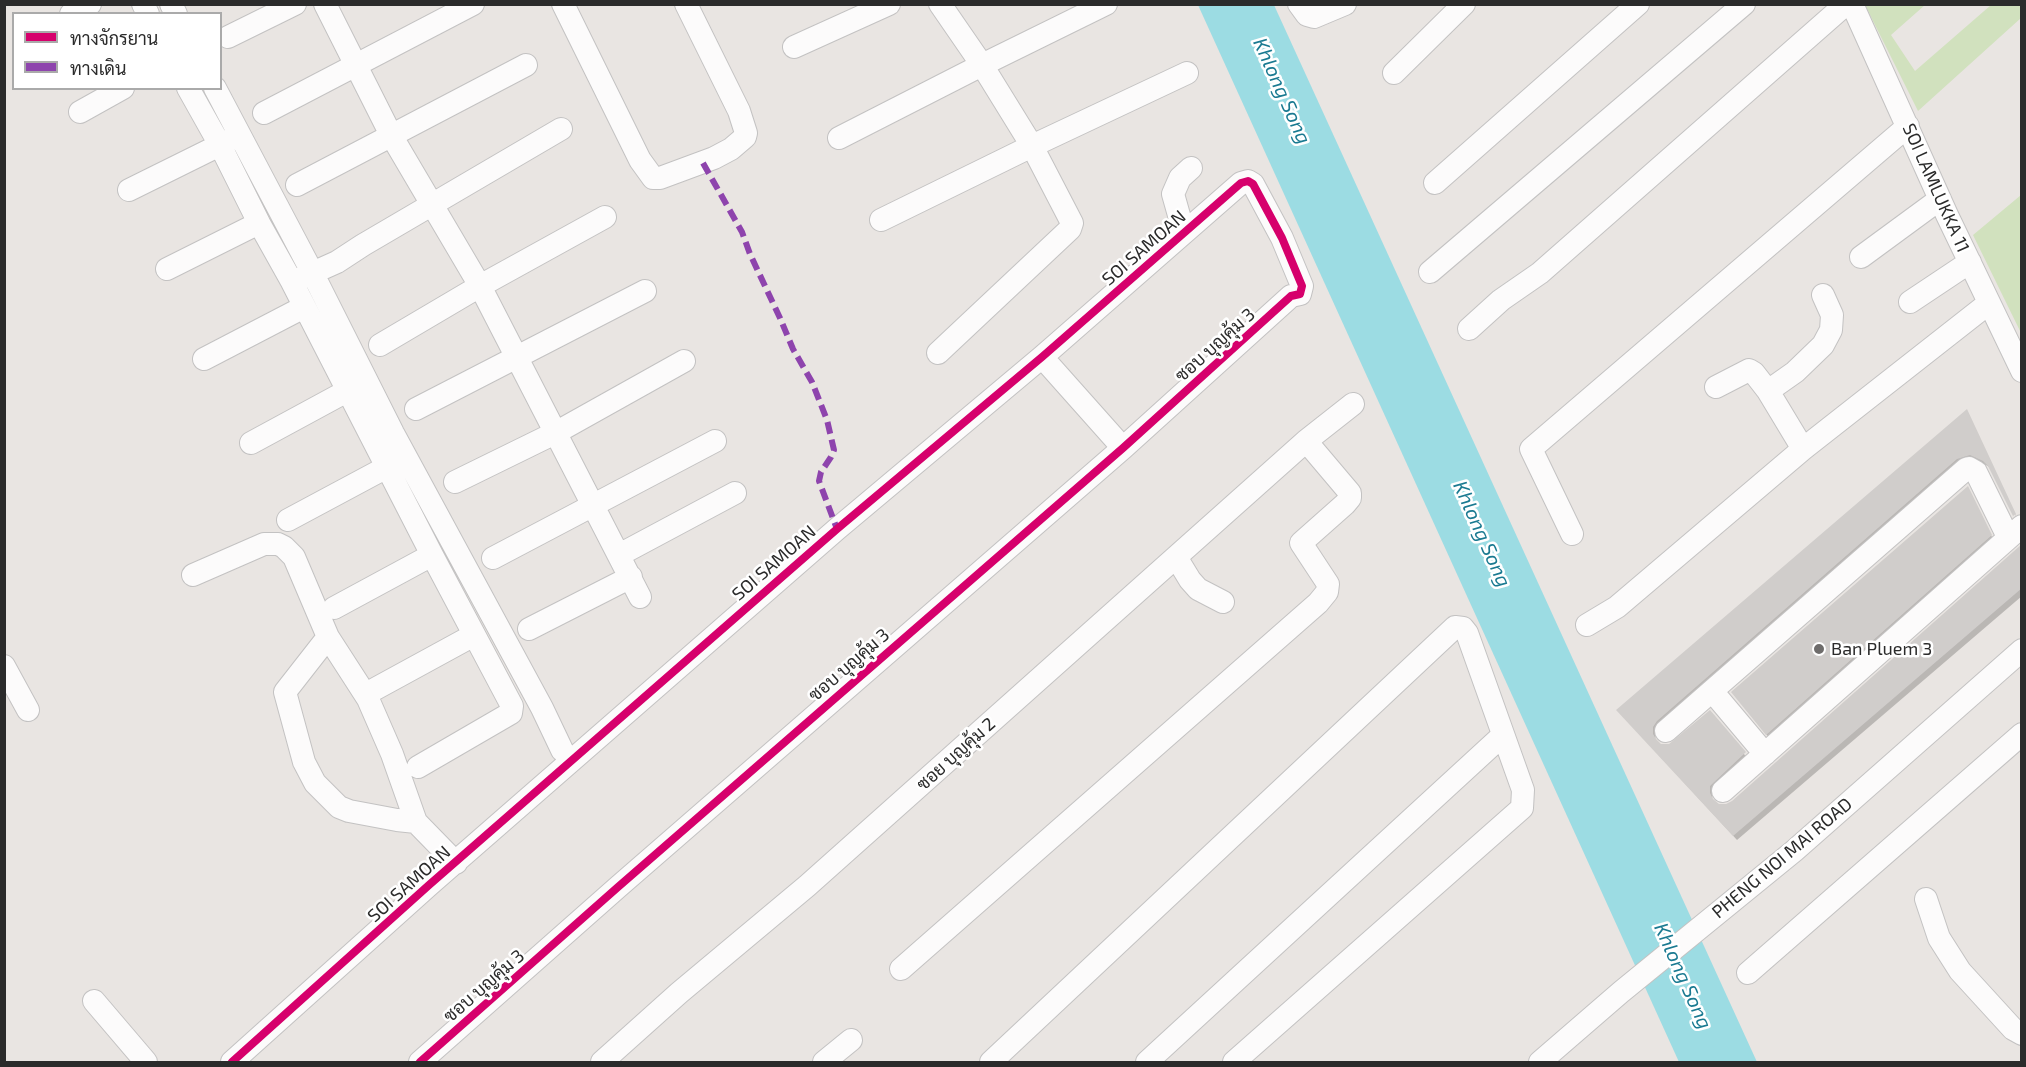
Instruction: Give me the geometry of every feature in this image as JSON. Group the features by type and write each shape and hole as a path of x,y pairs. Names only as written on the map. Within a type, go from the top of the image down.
{"street":[{"path":"75,12 90,4"},
{"path":"228,37 296,4"},
{"path":"325,4 391,135 480,286 636,587 529,629"},
{"path":"264,113 473,4"},
{"path":"563,4 640,160 653,178 660,178 714,158 731,149 745,137 746,133 739,111 686,4"},
{"path":"794,47 889,4"},
{"path":"938,353 1070,229 1072,223 1032,146 982,65 940,4"},
{"path":"839,138 1106,4"},
{"path":"1299,4 1303,12 1314,17 1346,4"},
{"path":"1394,73 1464,4"},
{"path":"1435,183 1638,4"},
{"path":"1430,272 1744,4"},
{"path":"1469,328 1501,300 1540,273 1846,4"},
{"name":"SOI LAMLUKKA 11","path":"1852,4 1940,199 2022,371"},
{"path":"297,185 526,65"},
{"path":"881,220 1187,73"},
{"path":"80,112 119,90"},
{"path":"190,90 230,140 312,272 393,433 562,750"},
{"path":"216,90 230,140 259,223 292,282 512,706 511,713 417,767"},
{"path":"1572,534 1531,449 1908,126"},
{"path":"292,282 337,262 561,129"},
{"path":"129,190 230,140"},
{"path":"1184,233 1173,194 1180,178 1191,168"},
{"name":"SOI SAMOAN","path":"232,1062 837,529 1042,357 1241,183 1253,184 1282,238 1302,286 1300,294"},
{"path":"1861,257 1940,199"},
{"path":"381,345 605,216"},
{"path":"166,269 259,223"},
{"path":"1910,302 1970,262"},
{"path":"416,409 645,291"},
{"name":"ซอบ บุญคุ้ม 3","path":"420,1062 635,871 1123,448 1291,296 1300,294"},
{"path":"1768,391 1795,372 1823,345 1831,330 1832,315 1823,295"},
{"path":"1587,625 1617,607 1803,449 1989,303"},
{"path":"204,359 304,307"},
{"path":"1042,357 1123,448"},
{"path":"455,482 557,432 684,361"},
{"path":"1716,387 1749,370 1754,373 1768,391 1803,449"},
{"path":"251,443 347,391"},
{"name":"ซอย บุญคุ้ม 2","path":"602,1062 679,993 824,871 1306,441 1353,404"},
{"path":"493,558 715,441"},
{"path":"902,969 1328,592 1328,584 1301,543 1346,504 1350,493 1306,441"},
{"path":"288,520 387,467"},
{"path":"1666,731 1966,469 1970,468 1976,472 2015,532 1723,791"},
{"path":"619,555 735,493"},
{"path":"193,575 264,544 278,544 294,556 328,637 368,699 392,754 416,822 456,863"},
{"path":"334,608 432,555"},
{"path":"1176,557 1198,589 1223,602"},
{"path":"998,1060 1455,627 1463,628 1467,633 1523,790 1522,808 1234,1062"},
{"path":"375,689 474,635"},
{"path":"328,637 285,692 304,762 315,783 339,807 349,811 416,822"},
{"name":"PHENG NOI MAI ROAD","path":"1540,1062 1621,992 1794,851 2022,650"},
{"path":"4,666 28,710"},
{"path":"1713,691 1765,754"},
{"path":"1748,973 2022,734"},
{"path":"1147,1062 1503,735"},
{"path":"1926,899 1939,938 1960,971 2013,1029 2022,1034"},
{"path":"94,1001 146,1062"},
{"path":"824,1062 851,1040"}],"green space":[{"path":"1865,5 1925,5 1891,35 1915,71 1991,5 2021,5 2021,18 1918,111"},
{"path":"2021,195 2021,333 1973,235"}],"water":[{"name":"Khlong Song","path":"1198,5 1274,5 1757,1062 1679,1062"}],"building":[{"path":"1967,409 2016,514 2013,516 1988,466 1983,461 1970,455 1957,459 1657,721 1653,727 1653,734 1661,744 1669,744 1710,710 1746,752 1710,786 1713,799 1719,804 1726,804 2022,544 2022,588 1733,836 1616,710"},
{"path":"1968,486 1992,535 1766,735 1731,692"}],"marked path":[{"path":"703,163 742,232 793,349 812,382 827,420 834,450 821,472 819,481 837,529"}],"cycle path":[{"path":"232,1062 429,885 837,529 1042,357 1241,183 1248,181 1253,184 1282,238 1302,286 1300,294 1291,296 1123,448 420,1062"}],"place":[{"name":"Ban Pluem 3","path":"1819,649"}]}
